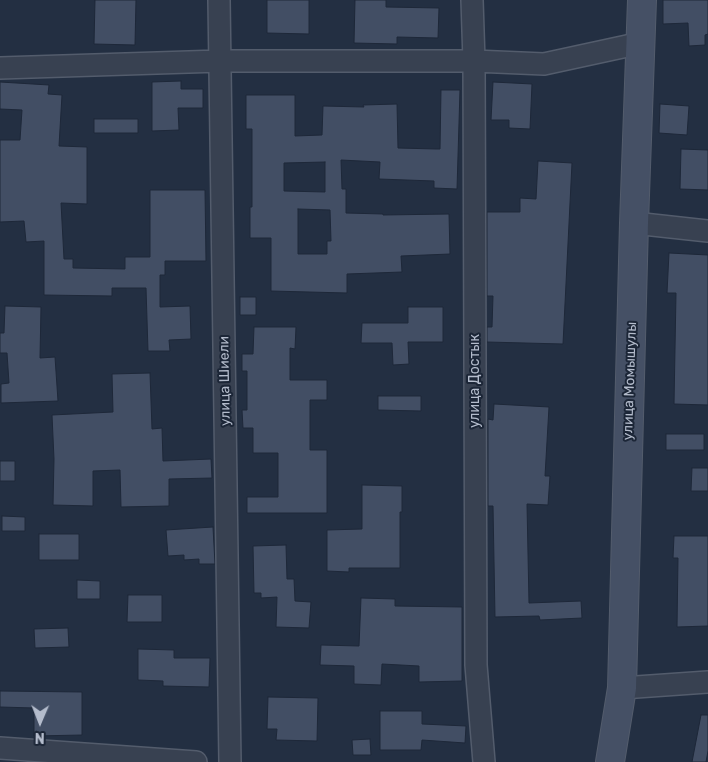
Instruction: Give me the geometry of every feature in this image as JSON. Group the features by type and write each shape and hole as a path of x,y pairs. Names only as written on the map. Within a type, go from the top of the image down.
{"street":[{"name":"улица Шиели","path":"219,0 230,762"},
{"name":"улица Достык","path":"472,0 474,61 476,665 484,762"},
{"name":"улица Момышулы","path":"610,762 622,688 634,223 642,0"},
{"path":"0,68 220,61 474,61 544,64 641,43"},
{"path":"634,223 708,231"},
{"path":"622,688 708,682"},
{"path":"7,753 196,762"}],"building":[{"path":"95,0 136,0 135,45 94,44"},
{"path":"267,0 309,0 309,34 267,33"},
{"path":"355,0 386,0 386,7 439,8 438,38 397,37 397,44 354,43"},
{"path":"663,0 708,0 708,34 705,35 705,45 689,46 688,23 663,24"},
{"path":"181,81 181,89 203,89 203,108 178,108 179,130 152,131 152,82"},
{"path":"0,82 49,85 48,94 62,95 59,146 87,147 87,204 61,203 64,259 73,259 73,268 125,269 125,257 150,257 150,190 205,190 206,261 165,261 165,275 160,275 160,307 190,306 191,339 169,340 170,351 148,351 146,288 112,288 112,296 44,295 44,241 26,242 24,221 0,222 0,140 20,140 22,110 0,109"},
{"path":"493,82 532,84 530,129 509,128 509,120 491,120"},
{"path":"441,90 460,90 457,189 434,188 434,181 379,179 380,162 341,160 342,189 346,189 346,213 383,215 449,214 450,254 401,256 402,272 347,274 347,293 271,291 271,238 250,238 252,129 246,129 246,95 295,95 295,136 322,135 323,106 364,107 363,105 397,104 398,148 440,149","holes":["325,162 325,192 284,191 284,163","298,209 330,210 331,241 327,241 327,254 298,254"]},
{"path":"660,104 689,106 687,135 659,133"},
{"path":"94,119 138,119 138,133 94,133"},
{"path":"681,149 708,150 708,190 680,189"},
{"path":"538,161 572,163 563,344 487,342 487,327 492,327 493,296 487,296 487,212 520,212 520,198 536,199"},
{"path":"669,253 708,255 708,405 674,404 676,293 667,293"},
{"path":"240,297 256,297 256,315 240,315"},
{"path":"5,306 41,307 40,358 55,357 58,401 1,403 1,384 9,383 7,353 0,353 0,333 4,333"},
{"path":"408,307 443,307 443,342 408,342 409,364 393,365 392,343 361,343 362,323 408,323"},
{"path":"254,327 296,327 295,349 290,348 290,380 327,380 327,400 310,400 310,450 327,450 327,513 247,513 247,497 278,497 278,453 253,453 253,428 243,428 242,410 247,410 247,371 242,371 242,354 253,354"},
{"path":"150,373 152,429 162,428 163,461 211,459 212,478 169,479 169,506 121,507 120,470 93,471 93,506 53,505 54,459 52,415 113,412 112,374"},
{"path":"378,396 421,396 421,411 378,410"},
{"path":"494,404 549,407 545,476 550,476 548,505 527,504 529,603 581,601 582,618 540,620 539,616 495,617 493,506 488,506 488,419 493,420"},
{"path":"666,434 704,434 704,450 666,450"},
{"path":"0,461 15,461 15,481 0,481"},
{"path":"692,468 708,468 708,491 691,491"},
{"path":"362,485 402,486 400,568 349,568 349,572 327,571 327,530 362,529"},
{"path":"2,516 25,517 25,531 2,531"},
{"path":"213,527 215,564 199,564 199,559 184,560 184,555 168,556 166,530"},
{"path":"39,534 79,534 79,560 39,560"},
{"path":"674,536 708,536 708,626 677,627 678,558 673,558"},
{"path":"286,545 287,579 294,579 295,601 311,602 309,628 276,627 277,597 261,598 261,593 254,593 253,546"},
{"path":"77,580 100,581 100,599 77,599"},
{"path":"128,595 162,595 162,622 127,622"},
{"path":"361,598 395,599 395,606 462,607 462,681 419,682 419,666 382,664 381,685 354,684 354,666 320,665 321,645 359,646"},
{"path":"68,628 69,647 35,648 34,629"},
{"path":"138,649 174,650 174,658 210,658 209,687 163,686 163,681 138,680"},
{"path":"0,691 82,692 82,735 34,736 34,708 0,707"},
{"path":"268,697 318,698 317,741 276,740 277,729 267,729"},
{"path":"380,711 422,711 422,724 466,726 465,743 422,740 421,750 380,750"},
{"path":"701,715 708,715 708,751 706,762 692,762"},
{"path":"370,739 371,755 353,755 352,740"}]}
